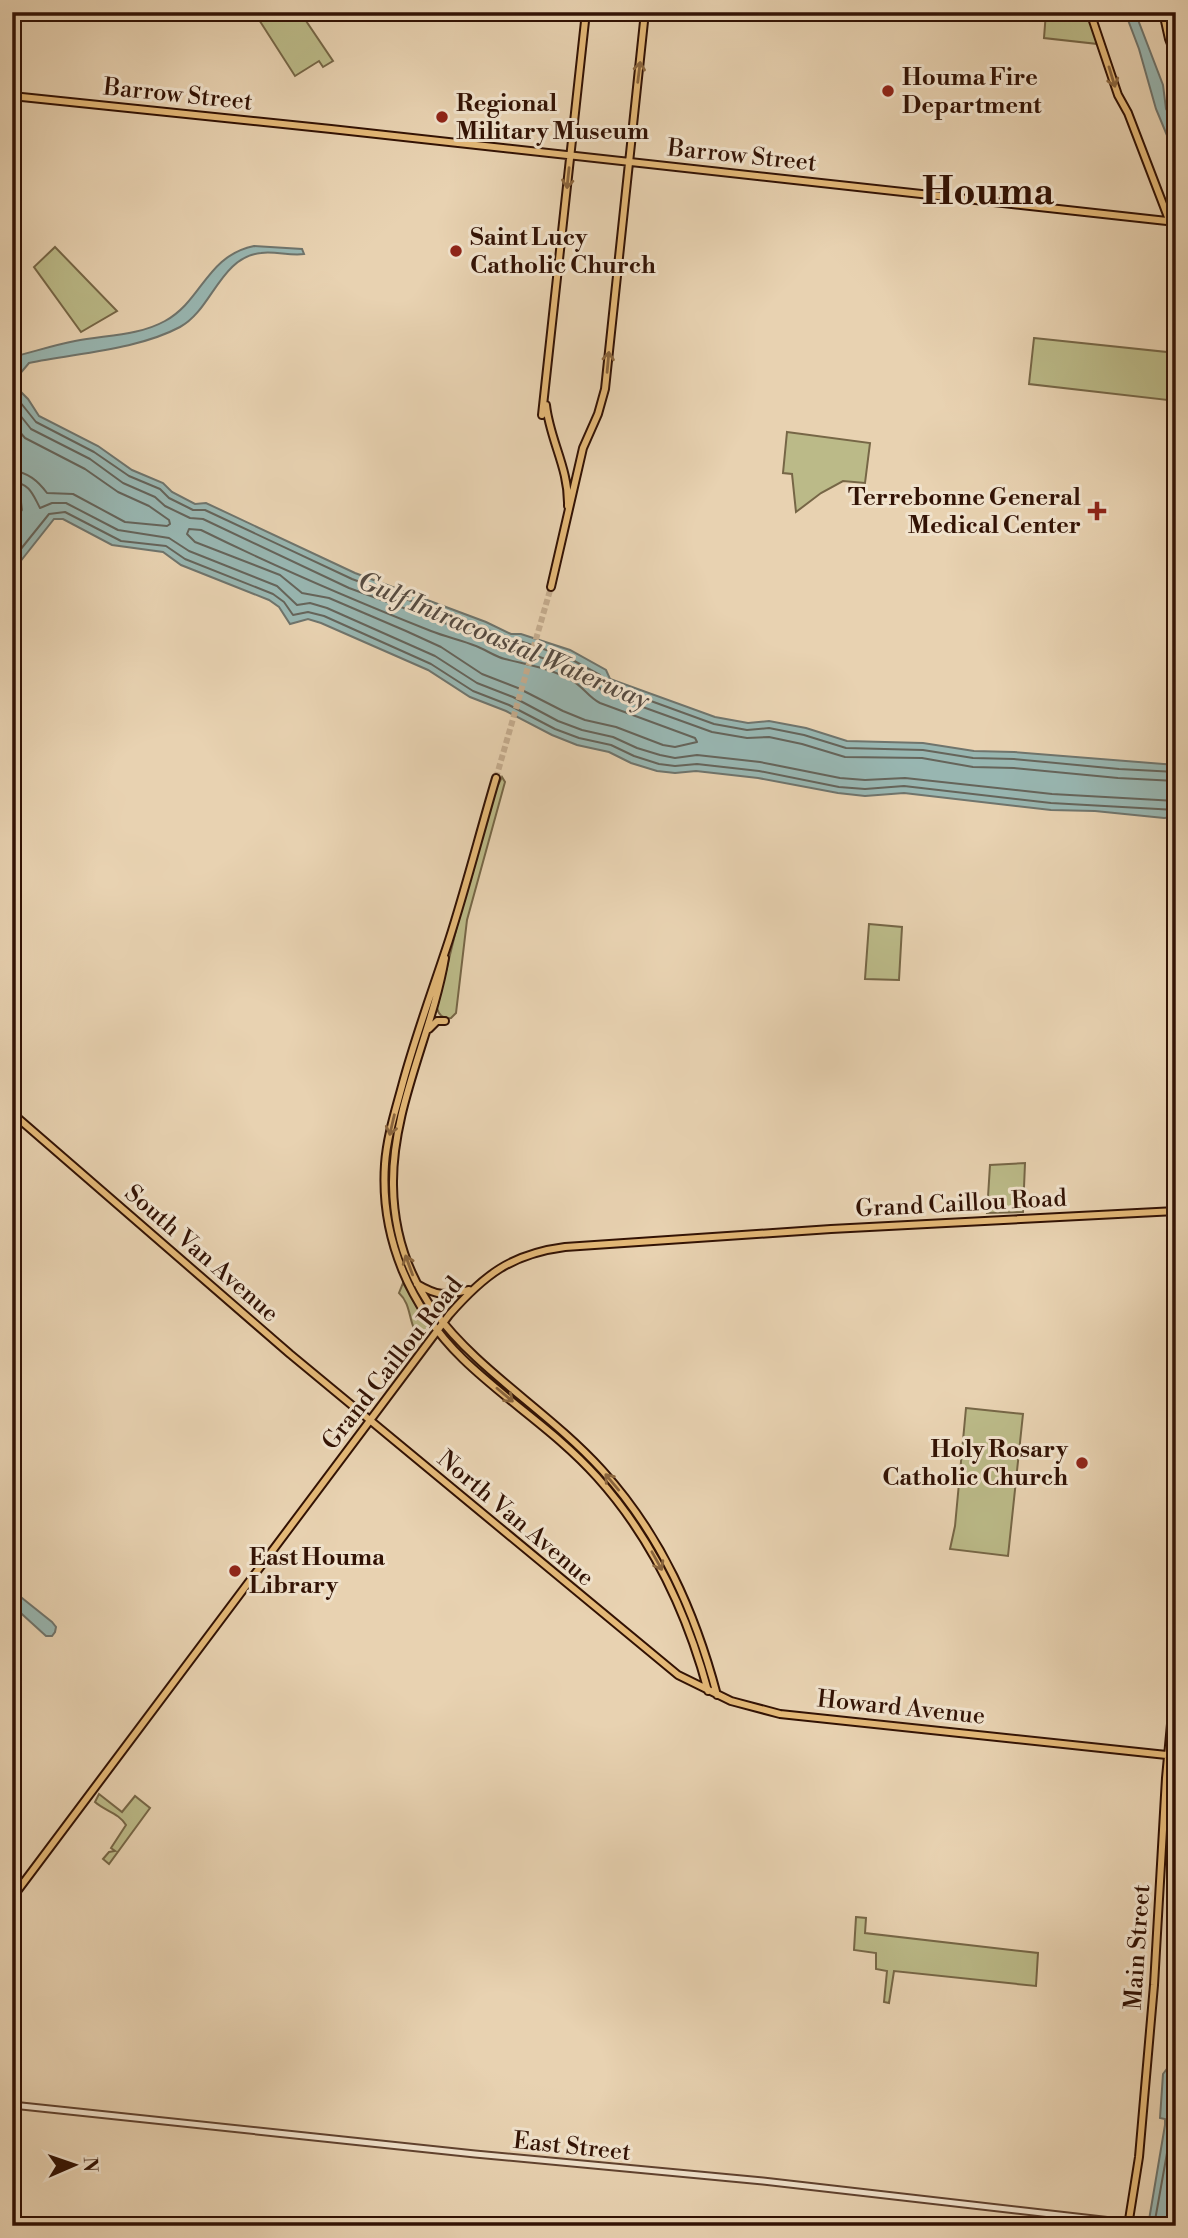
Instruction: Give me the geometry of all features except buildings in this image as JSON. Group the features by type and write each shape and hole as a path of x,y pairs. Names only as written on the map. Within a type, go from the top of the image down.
{"main road":[{"path":"542,415 586,12"},
{"path":"551,587 583,448 598,414 605,389 645,12"},
{"path":"1090,12 1118,95 1173,221 1176,238"},
{"path":"1163,12 1176,57"},
{"name":"Barrow Street","path":"12,96 1173,221"},
{"path":"545,391 548,418 567,482 567,522"},
{"path":"496,778 448,942 412,1050 387,1146 386,1208 391,1238 404,1276 418,1304 437,1331 473,1368 573,1453 597,1477 635,1526 654,1555 682,1612 701,1662 708,1691"},
{"path":"448,942 397,1138 393,1184 404,1248 418,1284 443,1324 482,1365 580,1448 603,1471 641,1518 684,1596 717,1695"},
{"path":"425,1035 434,1023 445,1021 435,1013 434,1004"},
{"path":"412,1050 416,1064"},
{"path":"408,1065 411,1082"},
{"name":"South Van Avenue","path":"12,1113 221,1295 369,1419"},
{"name":"Grand Caillou Road","path":"12,1898 369,1419 471,1290 488,1276 520,1258 565,1247 1174,1210"},
{"path":"418,1284 439,1295 471,1290"},
{"path":"1176,1297 1176,1477"},
{"name":"North Van Avenue","path":"369,1419 639,1645"},
{"name":"Howard Avenue","path":"639,1645 678,1675 708,1691 750,1707 780,1714 1176,1756"},
{"name":"Main Street","path":"1128,2224 1139,2157 1156,1972 1167,1755 1176,1670"}],"street":[{"name":"East Street","path":"12,2105 527,2159 752,2179 1128,2224"}],"shaded area":[{"path":"254,12 300,12 333,61 323,67 319,61 295,76"},
{"path":"1046,12 1090,12 1098,44 1044,38"},
{"path":"55,247 117,311 81,332 34,267"},
{"path":"1034,338 1176,353 1176,401 1029,384"},
{"path":"787,432 870,443 865,483 843,481 796,512 792,474 783,473"},
{"path":"502,777 505,782 467,920 456,1013 451,1018 446,1018 440,1015 437,1008 458,922 496,789"},
{"path":"869,924 902,927 899,980 865,979"},
{"path":"1025,1163 1023,1212 987,1213 990,1165"},
{"path":"403,1283 427,1324 427,1333 423,1337 416,1332 399,1293"},
{"path":"966,1408 1023,1414 1008,1556 950,1549 955,1526"},
{"path":"99,1794 122,1812 135,1796 150,1808 109,1864 103,1859 109,1852 115,1851 111,1848 126,1825 95,1802"},
{"path":"856,1917 866,1918 865,1933 1038,1953 1036,1986 894,1971 889,2003 884,2002 887,1971 876,1969 876,1953 854,1950"}],"water":[{"path":"1125,12 1135,12 1163,85 1166,109 1176,124 1176,157 1156,109"},
{"name":"Gulf Intracoastal Waterway","path":"254,246 302,249 304,254 261,253 247,257 226,274 200,309 180,327 126,346 29,363 18,376 19,390 39,416 98,446 132,470 163,483 172,492 195,504 206,503 355,573 511,634 521,634 570,650 606,670 610,679 715,717 748,723 769,721 806,728 847,741 923,743 974,751 1176,765 1176,817 1051,810 904,793 865,796 758,778 696,771 657,771 631,763 609,752 577,745 552,735 506,711 470,697 428,670 321,623 308,619 290,624 279,607 269,600 181,565 163,552 112,545 63,519 54,519 12,572 12,523 22,510 21,502 12,496 12,357 155,326 188,302 225,259"},
{"path":"12,1590 52,1622 56,1627 52,1636 46,1636 12,1605"},
{"path":"1176,2014 1176,2204 1173,2226 1148,2226 1165,2125 1165,2119 1160,2118 1163,2074 1169,2066"}],"tunnel":[{"path":"496,778 551,587"}],"place":[{"name":"Houma Fire Department","path":"888,91"},
{"name":"Regional Military Museum","path":"442,117"},
{"name":"Saint Lucy Catholic Church","path":"456,251"},
{"name":"Terrebonne General Medical Center","path":"1097,511"},
{"name":"Holy Rosary Catholic Church","path":"1082,1463"},
{"name":"East Houma Library","path":"235,1571"}],"district":[{"name":"Houma","path":"988,191"}]}
